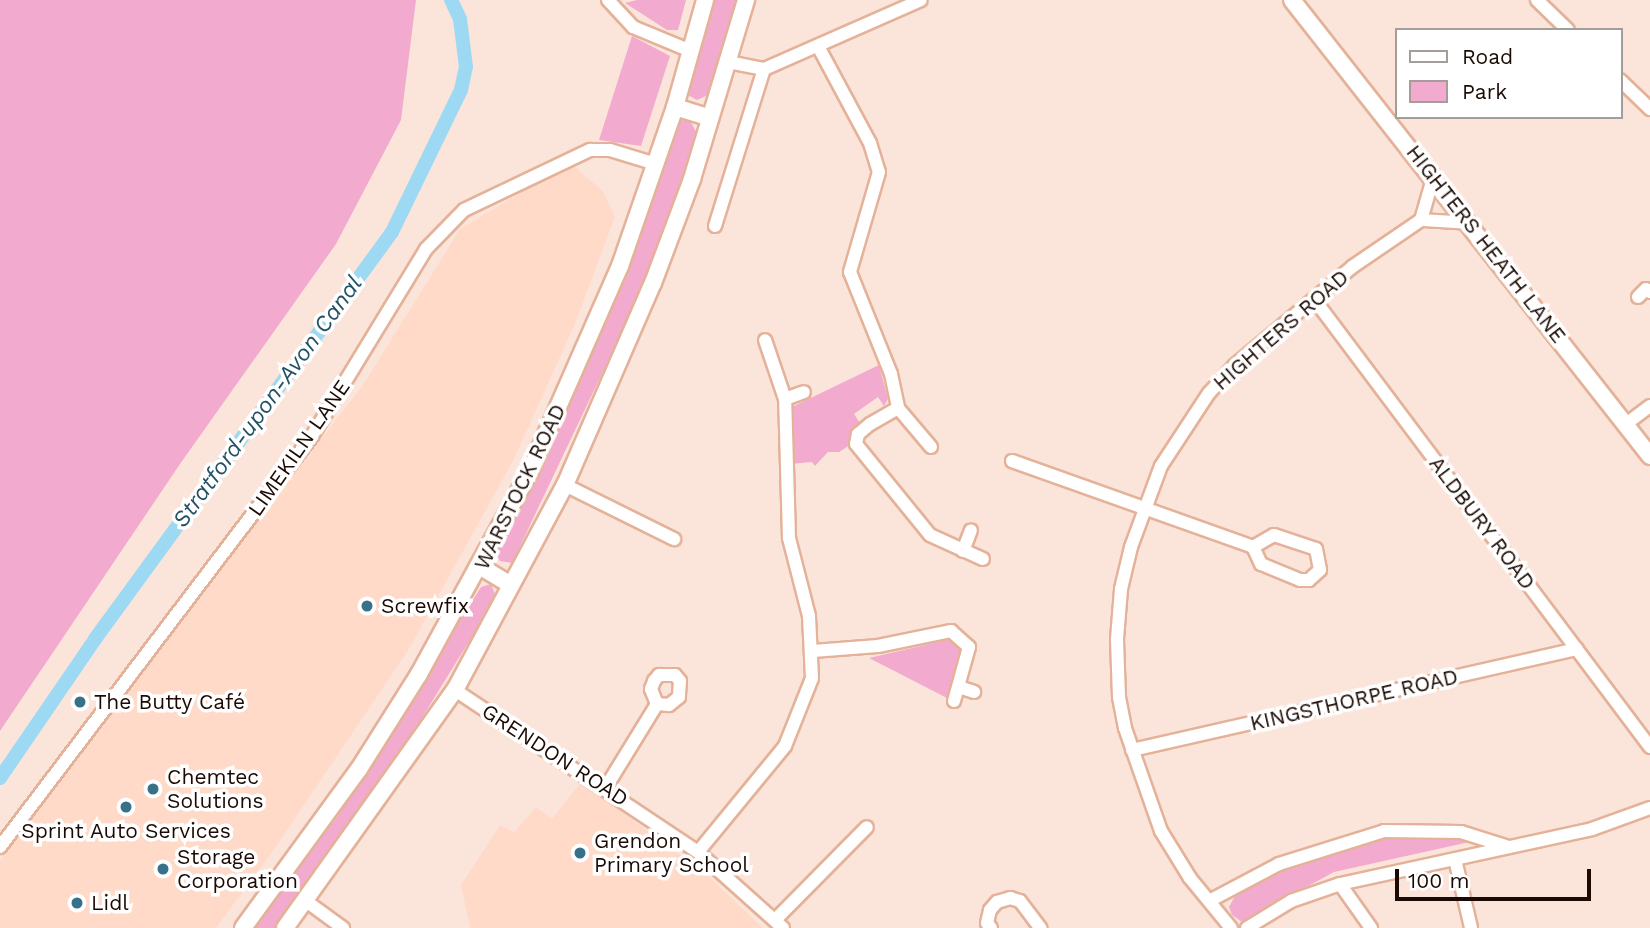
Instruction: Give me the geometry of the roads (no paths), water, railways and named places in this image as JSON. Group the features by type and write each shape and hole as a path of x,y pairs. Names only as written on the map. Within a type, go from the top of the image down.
{"street":[{"path":"608,0 634,27 691,51"},
{"name":"WARSTOCK ROAD","path":"243,928 359,769 481,567 578,368 656,164 705,0"},
{"name":"WARSTOCK ROAD","path":"285,928 455,690 565,485 653,283 710,118 746,0"},
{"path":"728,62 764,69 819,48 920,0"},
{"name":"HIGHTERS HEATH LANE","path":"1292,0 1434,176 1650,456"},
{"path":"1537,0 1566,28"},
{"path":"819,48 877,161 879,172 850,272 891,374 898,408 931,447"},
{"path":"715,226 764,69"},
{"path":"1622,82 1650,109"},
{"path":"675,107 710,118"},
{"name":"LIMEKILN LANE","path":"0,847 312,436 426,249 454,219 475,204 590,150 611,150 656,164"},
{"path":"1434,176 1421,220 1470,223"},
{"path":"709,197 722,202"},
{"name":"HIGHTERS ROAD","path":"1231,928 1211,900 1190,878 1161,831 1132,750 1119,697 1117,639 1121,589 1142,507 1182,428 1235,365 1314,299 1421,220"},
{"name":"ALDBURY ROAD","path":"1314,299 1650,747"},
{"path":"698,852 785,746 806,700 813,651 789,538 785,399 765,340"},
{"path":"785,399 804,392"},
{"path":"1626,424 1650,406"},
{"path":"898,408 864,429 856,444 930,535 982,559"},
{"path":"1012,461 1253,547 1261,564 1300,580 1310,580 1320,570 1316,549 1302,544 1274,536 1253,547"},
{"path":"565,485 674,539"},
{"path":"963,551 971,530"},
{"path":"481,567 511,585"},
{"path":"813,651 878,646 951,631 969,647 954,701"},
{"name":"KINGSTHORPE ROAD","path":"1132,750 1577,649"},
{"path":"959,687 974,692"},
{"name":"GRENDON ROAD","path":"455,690 606,787 698,852 779,924"},
{"path":"606,787 657,704"},
{"path":"1247,928 1291,901 1340,884 1592,829 1650,808"},
{"path":"779,924 867,827"},
{"path":"1211,900 1279,864 1384,831 1461,832 1511,847"},
{"path":"1455,859 1471,928"},
{"path":"1340,884 1371,928"},
{"path":"991,928 987,923 990,910 997,902 1010,898 1020,901 1040,928"},
{"path":"306,901 343,928"}],"waterway":[{"name":"Stratford-upon-Avon Canal","path":"0,778 95,639 392,232 461,90 466,67 460,19 451,0"}],"place":[{"name":"Screwfix","path":"367,606"},
{"name":"The Butty Café","path":"80,702"},
{"name":"Chemtec Solutions","path":"153,789"},
{"name":"Sprint Auto Services","path":"126,807"},
{"name":"Grendon Primary School","path":"580,853"},
{"name":"Storage Corporation","path":"163,869"},
{"name":"Lidl","path":"77,903"}]}
